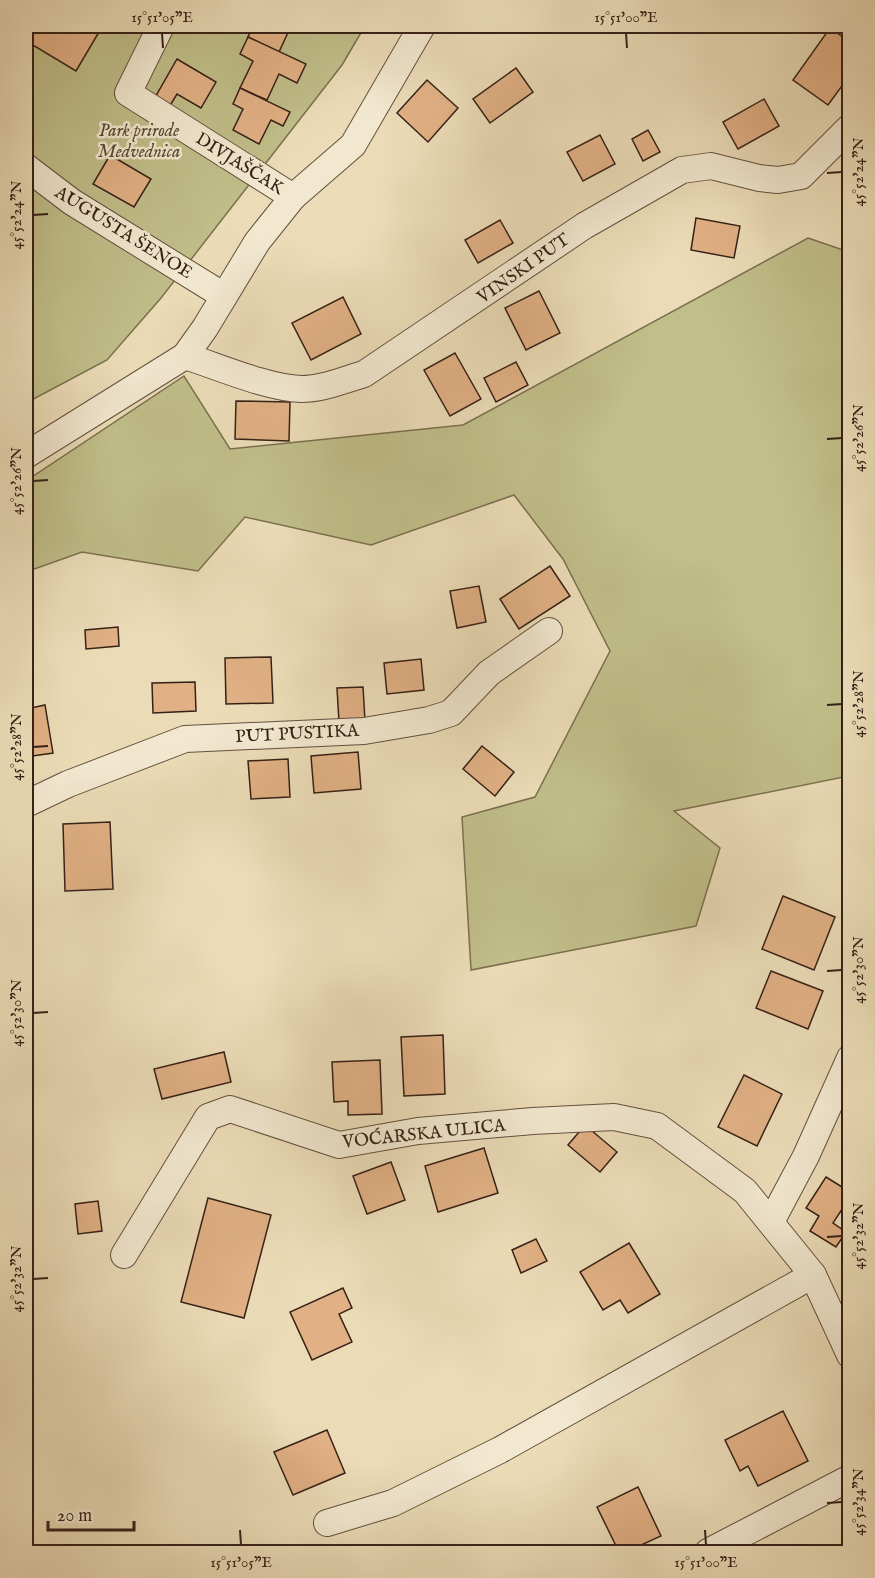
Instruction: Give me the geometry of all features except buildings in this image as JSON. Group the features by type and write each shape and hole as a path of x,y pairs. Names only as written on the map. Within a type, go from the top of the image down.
{"street":[{"name":"DIVJAŠČAK","path":"161,26 128,93 293,197"},
{"path":"26,455 184,356 206,328 257,242 293,197 353,145 422,26"},
{"name":"VINSKI PUT","path":"184,356 258,380 301,389 332,384 364,374 584,226 682,170 711,166 769,179 801,176 849,128"},
{"name":"AUGUSTA ŠENOE","path":"26,167 72,202 224,296"},
{"name":"PUT PUSTIKA","path":"26,804 68,784 184,739 364,731 429,720 451,713 489,673 549,631"},
{"path":"771,1222 806,1156 849,1058"},
{"name":"VOĆARSKA ULICA","path":"124,1255 208,1117 230,1108 339,1144 418,1131 614,1117 657,1126 745,1191 813,1275 849,1355"},
{"path":"327,1523 393,1503 500,1450 813,1275"},
{"path":"708,1552 849,1478"}],"green space":[{"name":"Park prirode Medvednica","path":"26,26 365,26 342,65 161,298 107,360 26,403"},
{"path":"808,238 849,252 849,776 674,811 720,848 696,926 471,970 462,817 535,797 610,651 563,559 514,495 371,545 245,517 198,571 82,552 26,572 26,481 184,376 230,449 463,425"}]}
